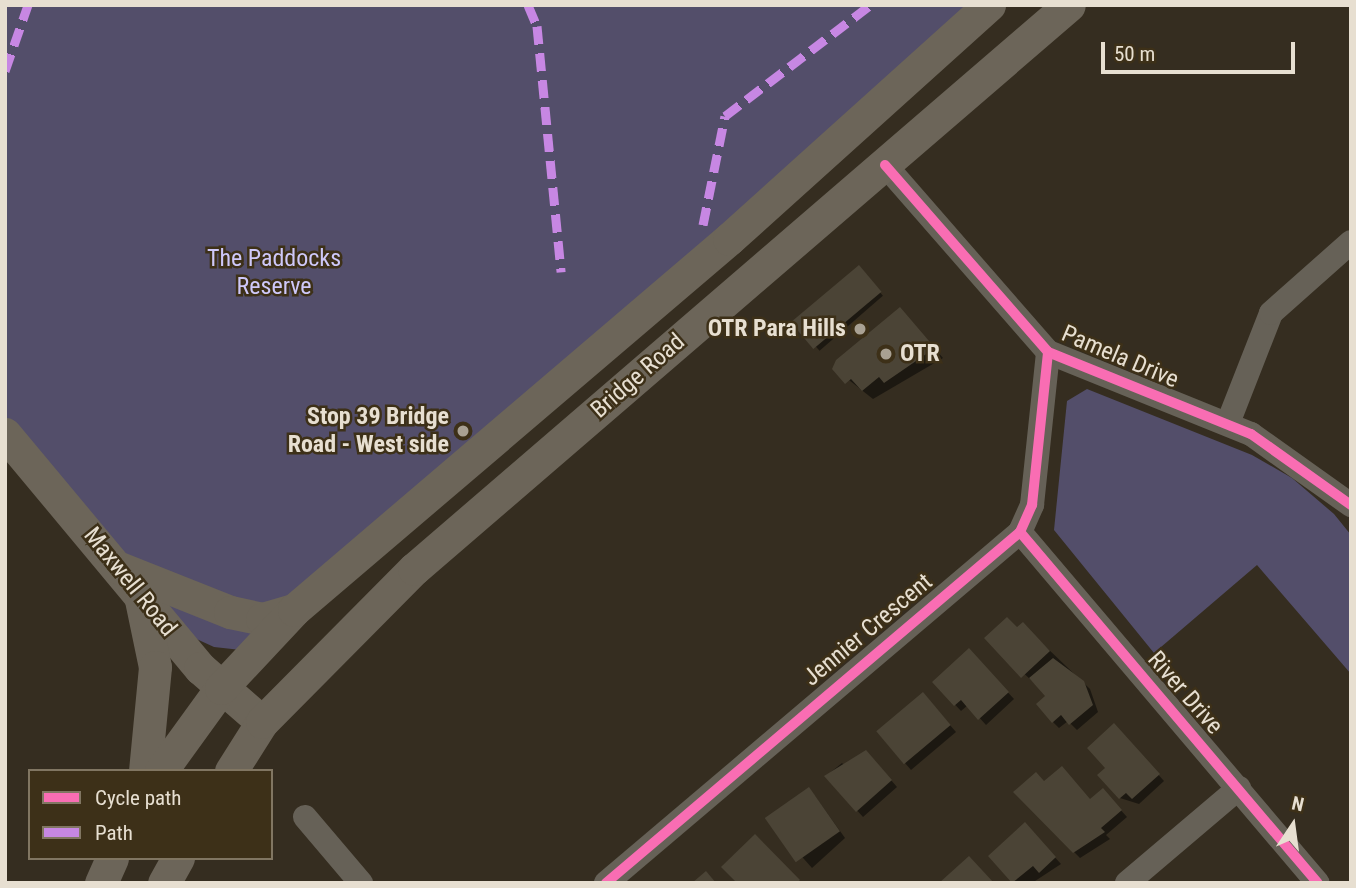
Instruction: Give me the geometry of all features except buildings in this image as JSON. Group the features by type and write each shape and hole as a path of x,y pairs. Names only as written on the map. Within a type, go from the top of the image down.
{"main road":[{"name":"Bridge Road","path":"162,769 221,688 294,610 854,130 989,5"},
{"name":"Bridge Road","path":"232,769 262,722 414,569 1069,5"},
{"path":"854,130 885,165"},
{"name":"Maxwell Road","path":"5,434 140,596 221,688 262,722"},
{"path":"117,567 230,612 262,619 294,610"},
{"path":"140,596 155,667 145,769"},
{"path":"101,883 112,860"},
{"path":"164,883 177,860"}],"street":[{"name":"Pamela Drive","path":"885,165 1048,352 1228,423 1294,461 1351,505"},
{"path":"1228,423 1270,313 1351,242"},
{"name":"Jennier Crescent","path":"606,883 1020,532 1032,505 1048,352"},
{"name":"River Drive","path":"1020,532 1318,883"},
{"path":"1127,883 1238,788"},
{"path":"305,817 361,883"}],"green space":[{"name":"The Paddocks Reserve","path":"5,5 992,5 250,651 214,647 179,631 5,446"},
{"path":"1087,389 1252,455 1292,478 1334,514 1351,535 1351,674 1257,565 1154,653 1054,530 1067,401"}],"marked path":[{"path":"5,71 28,5"},
{"path":"528,5 537,26 561,272"},
{"path":"703,225 725,116 870,5"}],"cycle path":[{"path":"885,165 1048,352 1251,434 1351,505"},
{"path":"606,883 1020,532 1032,505 1048,352"},
{"path":"1020,532 1318,883"}],"place":[{"name":"OTR Para Hills","path":"860,329"},
{"name":"OTR","path":"886,354"},
{"name":"Stop 39 Bridge Road - West side","path":"463,431"}]}
